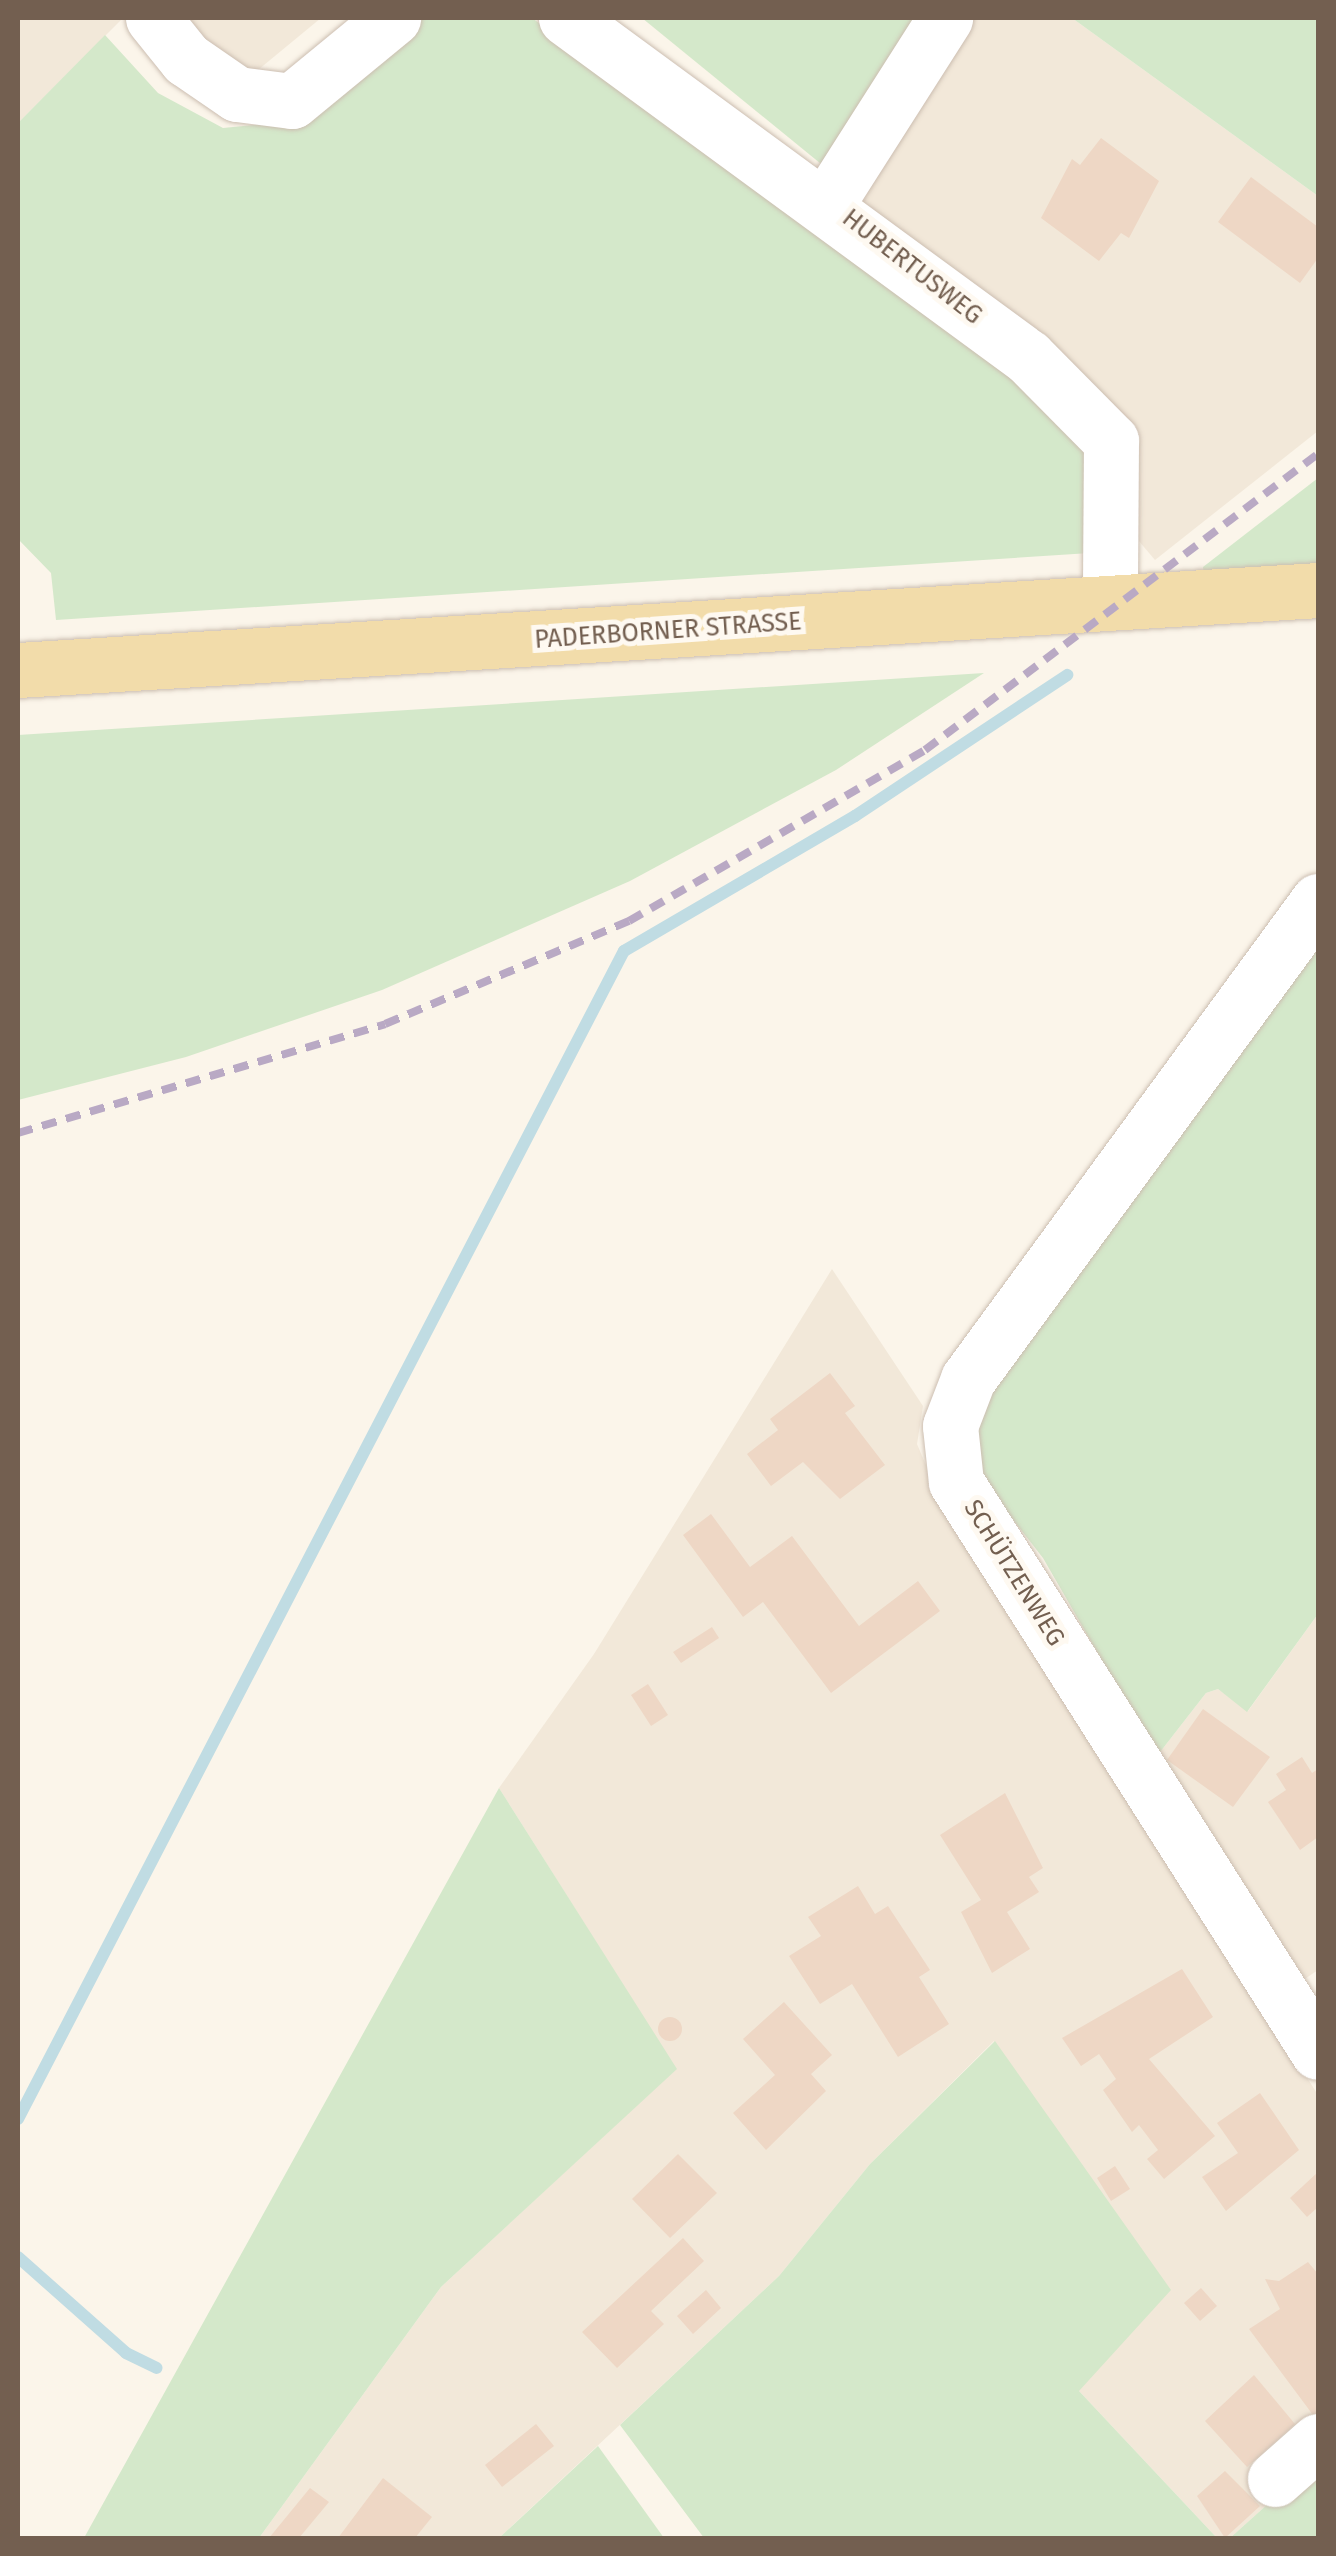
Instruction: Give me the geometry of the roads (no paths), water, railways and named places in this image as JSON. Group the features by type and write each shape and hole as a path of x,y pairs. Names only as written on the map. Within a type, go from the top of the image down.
{"main road":[{"name":"PADERBORNER STRASSE","path":"18,670 1318,590"}],"street":[{"path":"153,18 186,58 238,94 292,102 393,18"},
{"name":"HUBERTUSWEG","path":"566,18 828,202 1028,357 1112,441 1110,602"},
{"path":"828,202 945,18"},
{"name":"SCHÜTZENWEG","path":"1318,901 968,1378 950,1426 956,1482 1318,2052"},
{"path":"1275,2479 1318,2440"}],"waterway":[{"path":"18,2119 624,951 855,816 1067,675"},
{"path":"18,2257 126,2353 157,2368"}],"railway":[{"path":"18,1133 385,1024 629,921 925,750 1318,454"}]}
